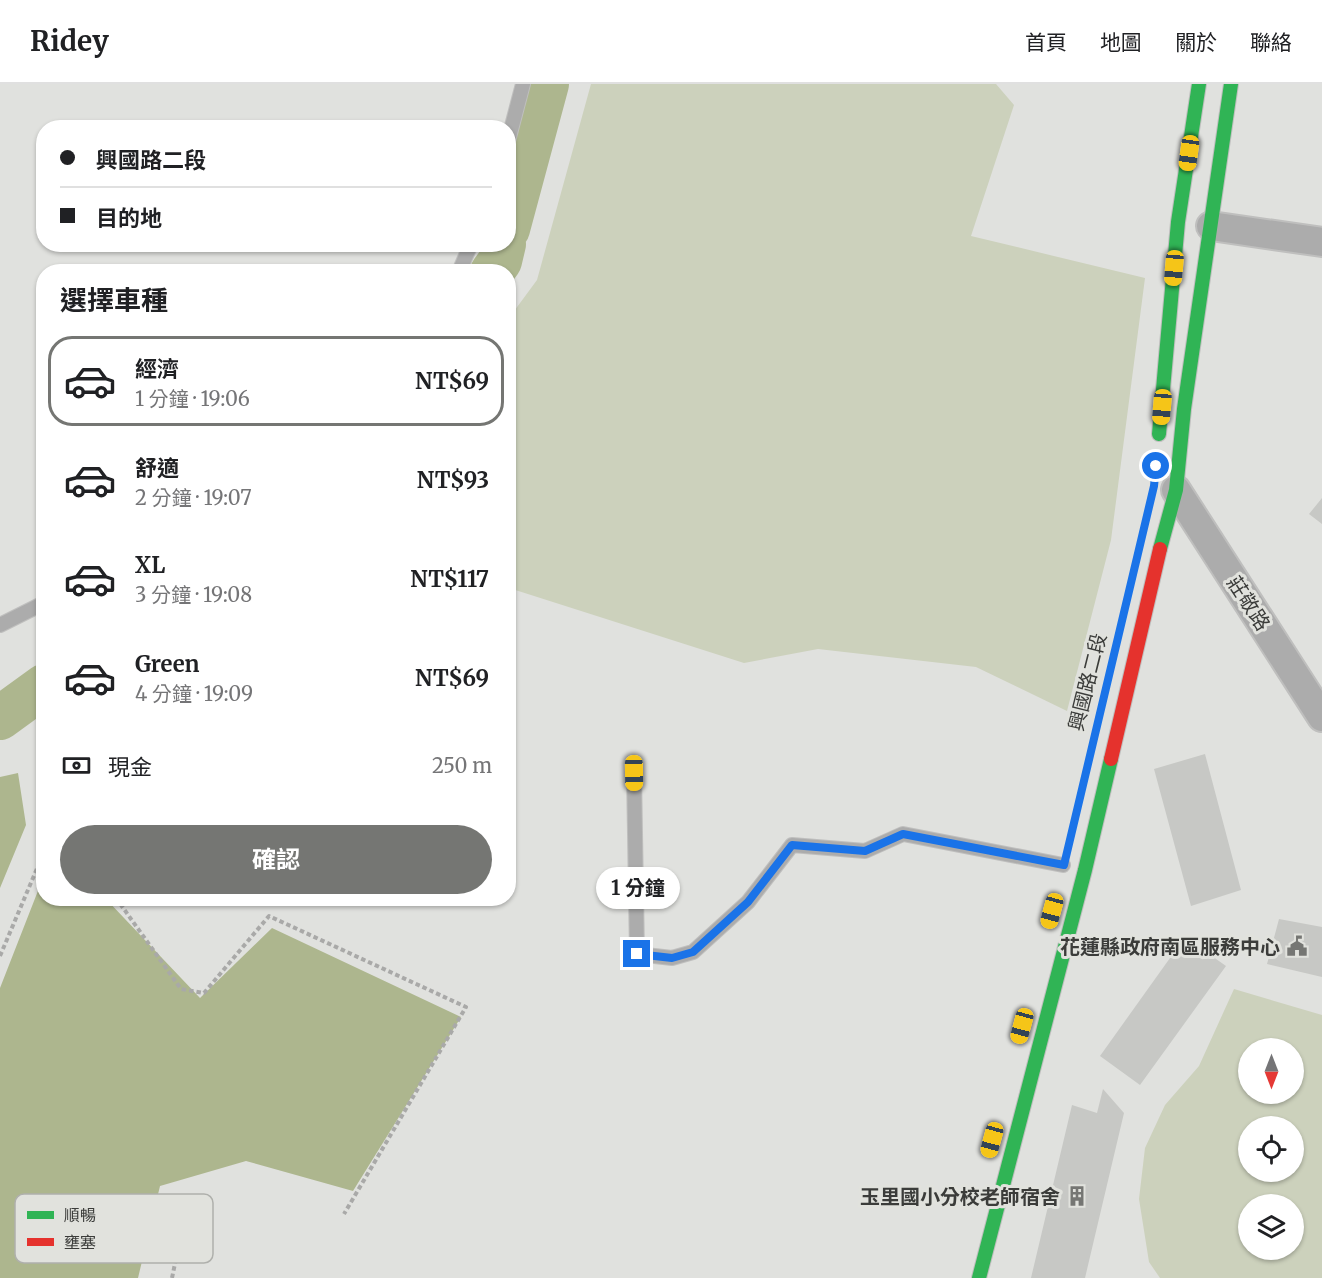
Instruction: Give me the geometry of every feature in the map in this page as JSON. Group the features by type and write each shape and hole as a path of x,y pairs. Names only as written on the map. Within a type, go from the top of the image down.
{"main road":[{"path":"1157,452 1178,222 1199,84"},
{"name":"興國路二段","path":"979,1278 1085,870 1155,569 1176,490 1184,409 1231,84"}],"street":[{"path":"1211,226 1322,242"},
{"name":"莊敬路","path":"1176,490 1322,717"}],"lane":[{"path":"514,120 523,84"},
{"path":"0,626 36,607"},
{"path":"634,773 637,954 672,958 693,952 748,902 792,845 865,851 903,834 1063,865"}],"path":[{"path":"0,956 36,871"},
{"path":"122,906 181,989 204,993 269,916 466,1008 344,1214"},
{"path":"172,1278 175,1263"}],"shaded area":[{"path":"591,84 996,84 1014,105 971,236 1145,278 1111,540 1067,711 976,667 818,649 744,663 516,590 516,308 537,280"},
{"path":"18,773 26,825 0,888 0,777"},
{"path":"36,896 36,906 113,906 200,998 272,928 461,1017 353,1191 246,1161 160,1186 158,1194 15,1194 15,1263 142,1263 138,1278 0,1278 0,988"},
{"path":"1234,989 1322,1015 1322,1278 1160,1278 1149,1262 1139,1199 1145,1148 1165,1105 1199,1066"}],"building":[{"path":"1322,498 1322,524 1309,514"},
{"path":"1205,754 1241,890 1191,906 1154,769"},
{"name":"花蓮縣政府南區服務中心","path":"1279,919 1322,927 1322,977 1267,964"},
{"path":"1185,937 1226,966 1140,1085 1100,1056"},
{"name":"玉里國小分校老師宿舍","path":"1103,1089 1124,1113 1085,1278 1031,1278 1072,1105 1097,1113"}],"waterway":[{"path":"516,199 547,84"},
{"path":"498,264 502,252"},
{"path":"0,718 36,692"}],"traffic: fast":[{"path":"1159,434 1178,222 1199,84"},
{"path":"1160,549 1176,490 1184,409 1231,84"},
{"path":"979,1278 1085,870 1111,759"}],"traffic: jam":[{"path":"1111,759 1160,549"}],"place":[{"name":"花蓮縣政府南區服務中心","path":"1297,946"},
{"name":"玉里國小分校老師宿舍","path":"1077,1196"}],"route":[{"path":"637,954 672,958 693,952 748,902 792,845 865,851 903,834 1064,865 1154,486 1156,466"}]}
